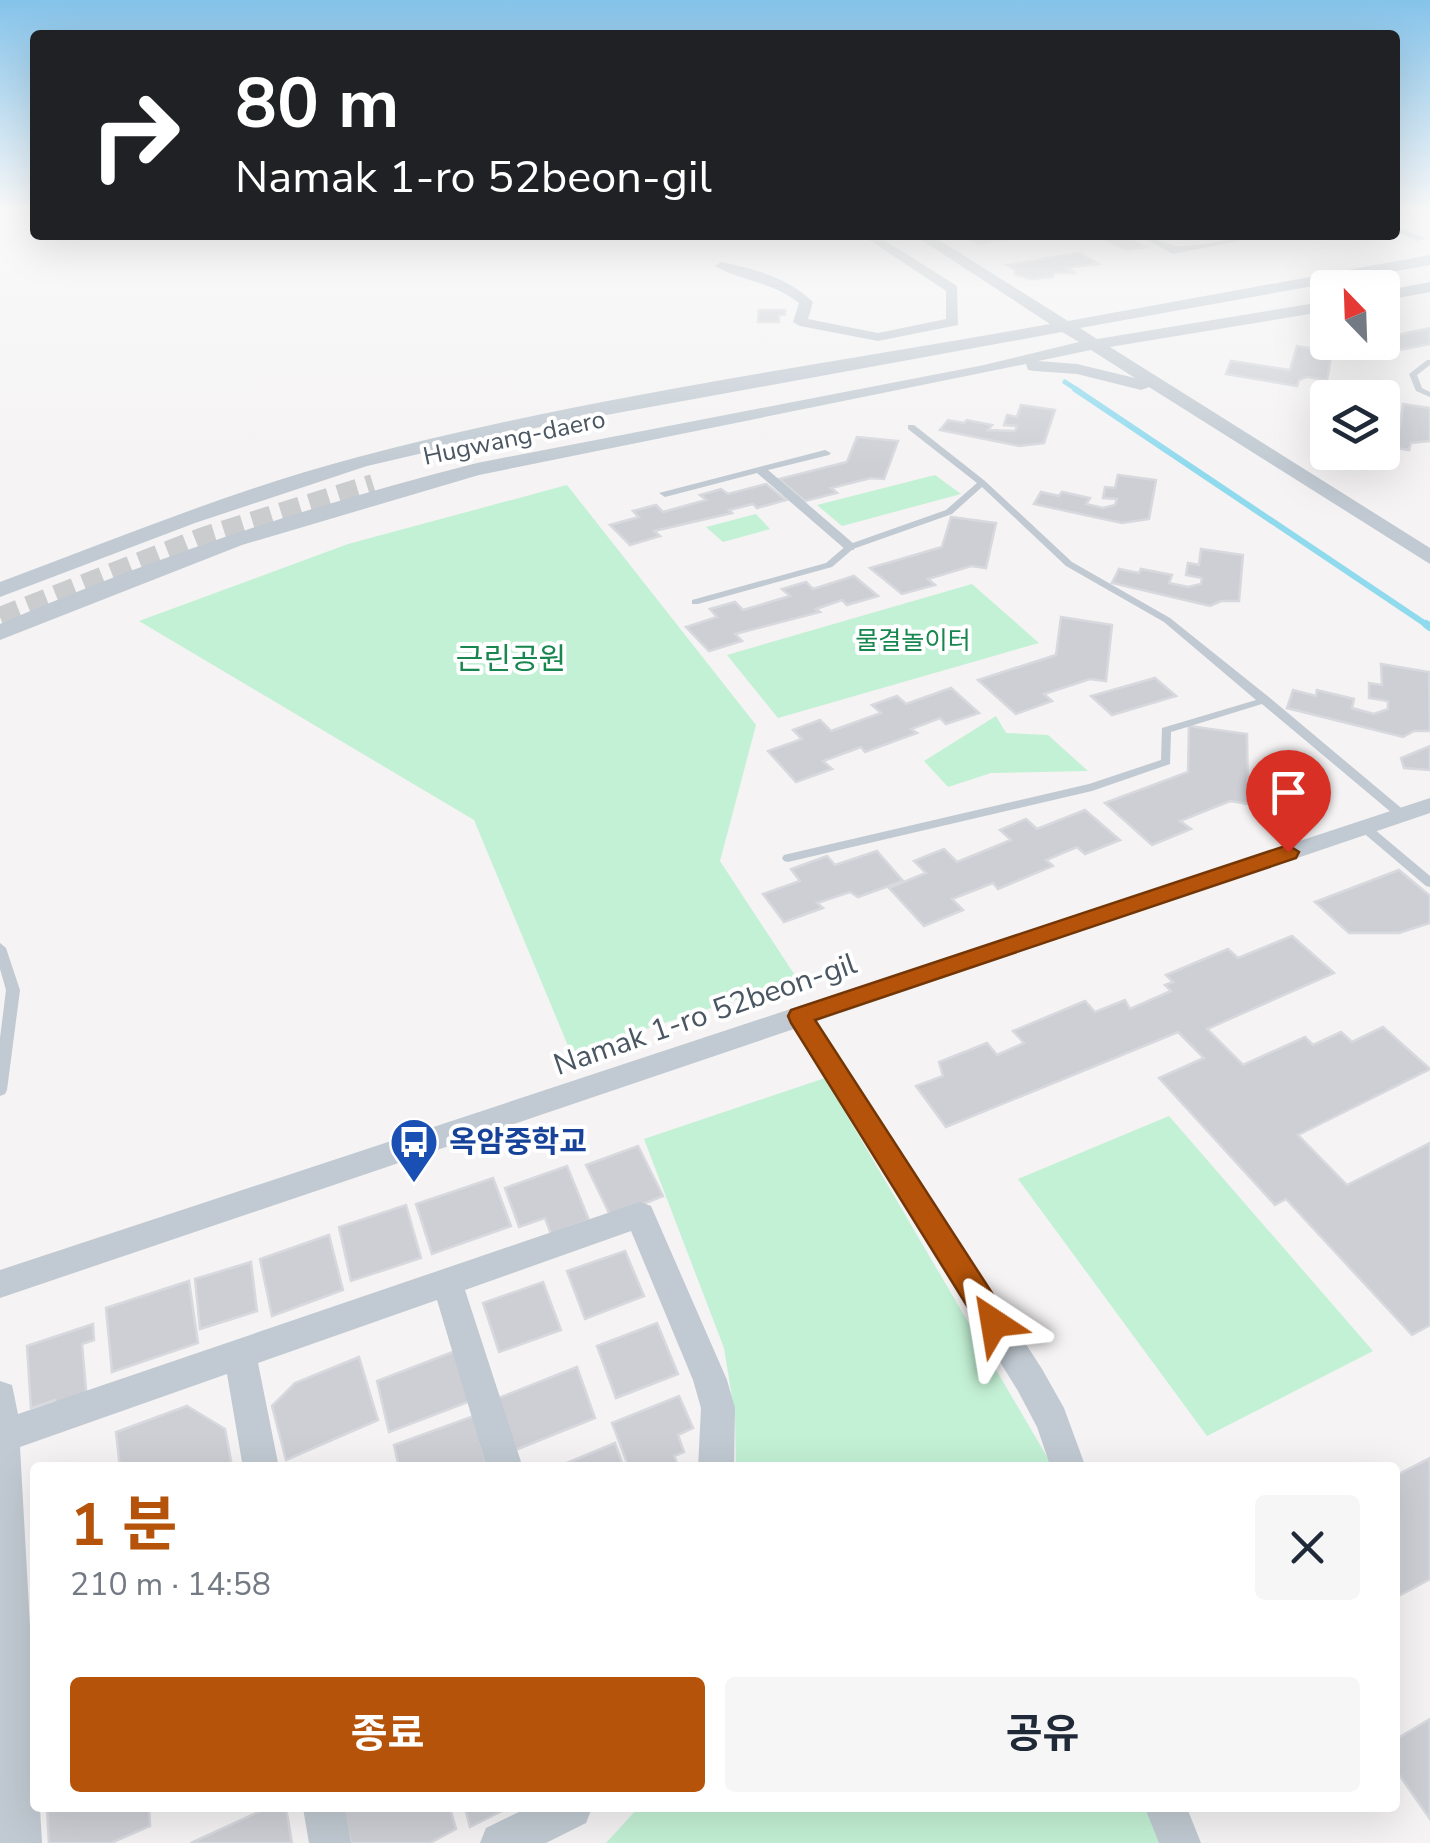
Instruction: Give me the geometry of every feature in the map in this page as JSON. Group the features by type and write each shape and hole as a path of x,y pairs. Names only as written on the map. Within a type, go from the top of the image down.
{"street":[{"path":"797,294 806,302 800,322 878,337 953,322 952,294"},
{"path":"1015,294 1430,556"},
{"name":"Hugwang-daero","path":"0,634 89,592 398,488 536,456 986,370 1056,351 1082,336 1243,294"},
{"name":"Hugwang-daero","path":"0,590 188,519 361,462 591,410 969,340 1030,333 1082,336 1179,330 1310,307"},
{"path":"1175,394 1152,368 1162,344 1179,330"},
{"name":"Hugwang-daero","path":"1030,333 966,352 533,434 370,479 539,443 1056,351"},
{"path":"986,370 1037,366 1077,370 1175,394"},
{"path":"664,493 826,453"},
{"path":"759,469 850,547"},
{"name":"Namak 1-ro 52beon-gil","path":"0,1284 1430,806"},
{"path":"800,1016 1030,1380 1052,1420 1067,1462"},
{"path":"1,1437 640,1215 710,1380 718,1408 716,1462"},
{"path":"447,1282 503,1462"},
{"path":"240,1354 260,1462"},
{"path":"0,1398 7,1697 21,1843"},
{"path":"325,1812 330,1843"},
{"path":"501,1843 563,1812"},
{"path":"1168,1812 1180,1843"}],"lane":[{"path":"1430,362 1418,368 1413,381 1430,395"},
{"path":"911,427 982,483 1069,564 1167,620 1402,814"},
{"path":"695,602 829,565 850,547 948,512 982,483"},
{"path":"788,858 1092,787 1166,762 1166,730 1266,700"},
{"path":"1364,828 1430,883"},
{"path":"0,948 13,990 0,1090"}],"green space":[{"path":"935,475 961,494 842,526 817,505"},
{"name":"근린공원","path":"567,485 756,725 720,861 798,980 571,1053 474,820 139,621 348,544"},
{"path":"756,514 770,529 723,542 706,527"},
{"name":"물결놀이터","path":"972,584 1039,643 778,718 727,655"},
{"path":"996,716 1006,733 1048,735 1088,771 991,773 948,787 924,761"},
{"path":"825,1078 1050,1462 736,1462 735,1416 724,1348 644,1139"},
{"path":"1169,1116 1373,1351 1207,1436 1018,1179"},
{"path":"634,1812 1152,1812 1165,1843 606,1843"}],"building":[{"path":"759,310 785,310 785,315 779,315 779,322 758,322"},
{"path":"1430,328 1430,344 1400,350 1400,334"},
{"path":"1297,346 1310,348 1310,360 1331,360 1327,380 1307,377 1299,380 1297,386 1226,374 1231,361 1290,370"},
{"path":"1403,404 1430,408 1430,441 1411,443 1409,450 1400,449"},
{"path":"1021,405 1055,410 1044,443 1019,446 940,430 948,420 967,420 992,425 988,430 1015,431 1017,426 1004,425 1007,415 1017,417"},
{"path":"857,437 898,441 884,479 871,478 831,488 837,493 805,501 779,479 847,462"},
{"path":"1118,475 1156,480 1149,519 1122,523 1034,504 1041,492 1059,496 1062,492 1090,498 1086,504 1103,508 1115,505 1117,499 1103,498 1105,487 1115,488"},
{"path":"766,484 786,500 757,508 753,504 729,510 732,513 654,531 660,536 630,545 610,525 639,517 633,511 656,505 663,512 706,500 700,495 721,489 728,494"},
{"path":"951,517 996,523 986,568 971,566 928,579 935,585 902,594 870,568 942,547"},
{"path":"1201,549 1243,555 1239,601 1221,601 1210,606 1112,583 1119,569 1139,573 1141,569 1172,575 1169,583 1188,587 1201,584 1202,578 1186,575 1188,563 1199,565"},
{"path":"854,576 878,596 847,605 842,600 816,609 820,612 735,634 742,641 709,651 686,627 717,617 710,609 735,602 743,610 790,596 782,589 806,582 813,589"},
{"path":"1061,617 1112,625 1106,681 1090,679 1044,694 1052,701 1016,714 978,680 1056,655"},
{"path":"1381,664 1429,672 1430,731 1414,731 1403,737 1287,708 1293,690 1316,696 1317,690 1354,699 1352,708 1374,714 1388,709 1388,701 1369,698 1369,683 1382,685"},
{"path":"1155,678 1176,696 1112,715 1091,696"},
{"path":"951,688 979,713 946,724 940,718 911,729 917,733 865,752 861,747 823,761 832,769 796,782 768,751 802,739 793,730 820,720 831,731 881,713 872,705 897,696 906,704"},
{"path":"1189,726 1247,734 1248,804 1230,801 1180,821 1191,829 1152,845 1105,803 1188,772"},
{"path":"1430,746 1430,770 1404,768 1401,758"},
{"path":"1085,810 1120,840 1085,854 1077,847 1046,860 1053,866 998,889 993,883 952,899 963,910 924,926 889,888 926,873 914,861 944,849 957,862 1011,840 1000,830 1026,819 1037,829"},
{"path":"877,851 903,881 858,897 850,892 817,903 823,908 784,922 763,894 800,881 791,869 827,856 835,865"},
{"path":"1399,870 1430,896 1430,923 1399,933 1349,933 1315,902"},
{"path":"1292,936 1334,973 1207,1029 1243,1065 1305,1037 1313,1045 1341,1032 1352,1042 1383,1027 1430,1069 1298,1135 1347,1185 1430,1143 1430,1325 1412,1335 1286,1199 1275,1205 1159,1078 1204,1058 1178,1032 946,1127 916,1086 943,1076 939,1062 987,1043 997,1055 1024,1043 1013,1031 1085,1001 1095,1012 1125,1000 1130,1009 1171,991 1165,985 1173,982 1166,975 1228,949 1238,958"},
{"path":"638,1146 663,1196 611,1217 586,1165"},
{"path":"567,1166 589,1220 551,1234 545,1218 519,1227 505,1188"},
{"path":"493,1178 511,1226 432,1254 416,1204"},
{"path":"406,1205 421,1258 351,1281 339,1227"},
{"path":"329,1235 343,1290 272,1316 260,1259"},
{"path":"625,1251 644,1296 585,1319 567,1271"},
{"path":"251,1262 257,1311 200,1329 195,1279"},
{"path":"189,1281 198,1343 112,1372 106,1308"},
{"path":"543,1282 561,1330 499,1352 483,1303"},
{"path":"657,1323 678,1374 616,1398 597,1346"},
{"path":"93,1324 94,1340 82,1344 87,1401 56,1412 55,1400 31,1408 27,1346"},
{"path":"458,1350 473,1400 389,1432 377,1381"},
{"path":"359,1357 378,1420 286,1460 272,1406 295,1383"},
{"path":"577,1367 595,1418 513,1451 496,1399"},
{"path":"679,1396 693,1428 678,1435 684,1452 674,1456 676,1462 627,1462 612,1423"},
{"path":"187,1406 225,1429 231,1462 119,1462 116,1432"},
{"path":"474,1416 486,1462 398,1462 394,1445"},
{"path":"615,1443 622,1462 569,1462"},
{"path":"1430,1458 1430,1579 1400,1595 1400,1473"},
{"path":"1430,1719 1430,1819 1400,1776 1400,1737"},
{"path":"47,1812 149,1812 150,1826 111,1843 49,1843"},
{"path":"258,1812 287,1812 292,1843 191,1843"},
{"path":"344,1812 451,1812 456,1829 430,1843 351,1843"},
{"path":"466,1812 500,1812 470,1827"}],"waterway":[{"path":"1065,382 1079,391"},
{"path":"1075,389 1430,627 1426,624"}],"tunnel":[{"path":"0,617 206,536 373,484"}],"place":[{"name":"옥암중학교","path":"414,1184"}],"route":[{"path":"994,1323 800,1016 1288,852"}]}
